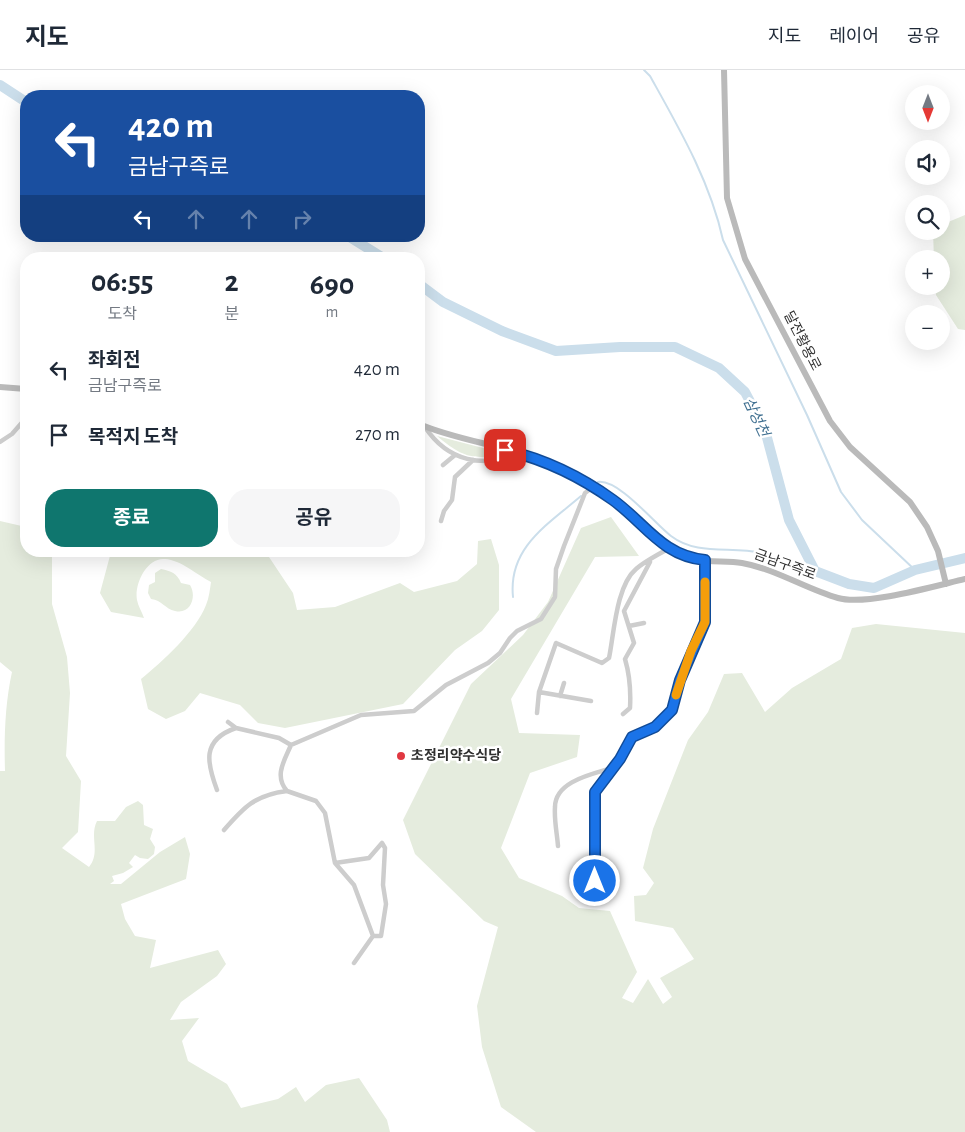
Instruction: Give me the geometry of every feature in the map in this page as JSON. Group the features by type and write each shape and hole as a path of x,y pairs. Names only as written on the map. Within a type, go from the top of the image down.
{"main road":[{"name":"달전황용로","path":"723,71 727,198 745,259 830,421 850,447 910,502 928,527 938,551 946,584"},
{"path":"0,387 20,389"},
{"name":"금남구즉로","path":"425,426 457,438 521,454 547,463 615,501 678,554 705,560 742,563 840,599 858,601 965,580"}],"street":[{"path":"0,442 12,434 20,425"},
{"path":"425,429 434,440 455,455 472,460 509,458 521,454"},
{"path":"443,465 455,455"},
{"path":"440,521 452,500 455,477 472,460"},
{"path":"374,936 354,885 335,863 325,813 316,801 287,791 282,786 280,769 290,745 361,715 414,711 446,685 488,663 500,653 517,631 541,619 555,597 556,569 564,546 585,494 593,487"},
{"path":"537,713 539,692 556,643 602,663 609,658 622,592 631,574 669,548"},
{"path":"623,714 630,708 631,693 630,676 625,659 634,643 624,611 651,560"},
{"path":"595,881 595,792 632,737 655,727 672,710 680,680 705,622 705,560"},
{"path":"629,626 644,623"},
{"path":"560,696 564,683"},
{"path":"539,692 591,701"},
{"path":"228,722 236,728 279,738 290,745"},
{"path":"217,790 210,772 208,753 214,743 226,731 236,728"},
{"path":"558,846 554,805 558,794 583,777 612,768"},
{"path":"224,830 245,806 256,799 287,791"},
{"path":"335,863 369,858 382,843 386,848 383,885 386,904 381,936 374,936"},
{"path":"354,963 374,936"}],"shaded area":[{"path":"965,215 965,330 958,329 950,317 950,305 942,305 936,295 950,295 950,250 934,250 933,240 950,240 950,221"},
{"path":"437,436 506,454 485,457 469,456 454,449"},
{"path":"611,517 639,556 595,557 511,699 519,733 580,735 577,757 530,773 501,848 519,878 562,896 579,908 610,911 637,972 622,998 633,1003 648,979 663,1004 672,997 660,978 694,959 673,928 635,921 634,896 646,895 654,883 643,868 653,829 688,740 708,712 724,674 742,673 765,712 792,688 841,659 852,628 876,624 965,633 965,1132 536,1132 501,1107 482,1047 477,1006 498,927 484,921 415,854 403,820 471,684 523,635 548,602 581,528"},
{"path":"0,521 20,526 20,557 52,557 52,604 67,657 70,693 66,756 81,781 78,832 62,848 89,867 94,856 94,833 97,821 115,821 126,807 138,801 143,805 144,825 153,829 150,839 155,847 154,854 148,859 135,855 129,863 133,867 123,873 112,876 114,881 110,884 121,884 160,852 185,837 190,854 186,879 121,904 125,919 135,936 156,940 150,968 218,950 226,964 217,976 181,1002 170,1020 199,1018 182,1041 188,1061 227,1084 241,1108 278,1099 296,1087 305,1102 326,1085 359,1078 387,1120 390,1132 0,1132 0,771 5,771 6,721 12,672 0,662"},
{"path":"491,539 499,565 499,610 482,631 455,650 403,704 285,728 258,723 240,705 200,693 185,711 166,719 148,709 141,679 168,655 195,625 207,602 211,582 177,562 165,559 153,562 143,573 138,587 137,600 144,618 111,612 100,593 110,557 269,557 293,593 297,610 335,607 400,583 414,592 457,581 477,564 478,541"},
{"path":"161,569 173,573 181,583 190,585 193,599 185,610 175,611 151,599 148,593 149,585 155,582 155,573"}],"waterway":[{"path":"644,70 650,76 672,115 702,176 723,240 807,415 841,492 862,520 915,570"},
{"name":"삼성천","path":"0,85 20,98"},
{"name":"삼성천","path":"358,242 374,252"},
{"name":"삼성천","path":"425,288 443,302 502,331 556,351 620,347 675,347 719,368 745,392 765,430 789,520 815,571 849,584 874,588 915,570 965,558"},
{"path":"598,482 616,487 671,536 681,542 703,548 761,553 815,571"},
{"path":"513,597 513,580 523,551 543,528 581,496"}],"slow traffic":[{"path":"676,695 691,651 705,622 705,582"}],"place":[{"name":"초정리약수식당","path":"401,756"}],"route":[{"path":"505,450 524,454 547,463 584,481 615,501 663,545 678,554 705,560 705,622 680,680 672,710 655,727 632,737 620,759 595,792 595,881"}]}
